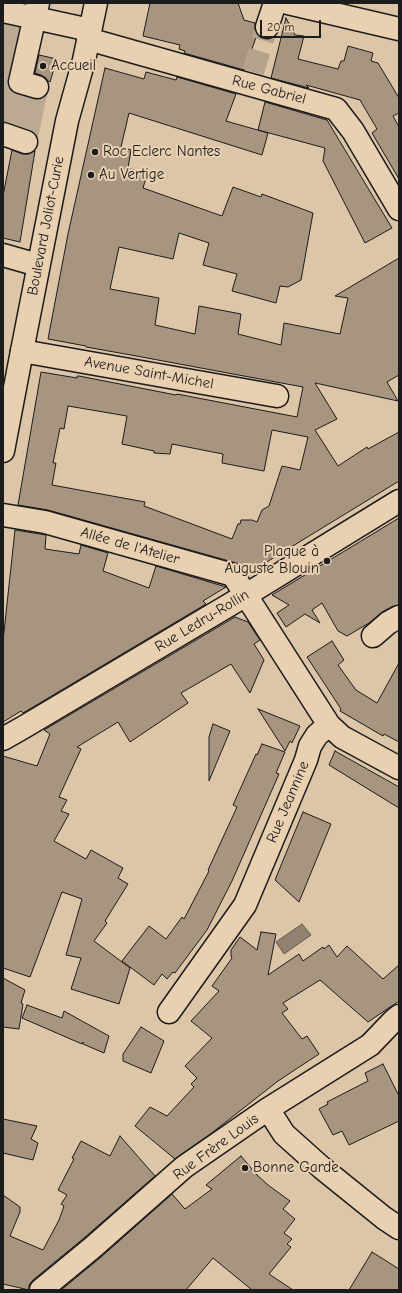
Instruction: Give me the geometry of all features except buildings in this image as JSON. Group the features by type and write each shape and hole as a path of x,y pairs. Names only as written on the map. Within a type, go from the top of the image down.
{"street":[{"name":"Boulevard Joliot-Curie","path":"3,451 38,265 68,121 96,3"},
{"path":"267,27 275,3"},
{"path":"288,3 399,29"},
{"name":"Rue Gabriel","path":"3,11 36,10 89,35 251,78 336,109 353,131 399,209"},
{"path":"36,10 20,82 37,87"},
{"path":"3,134 26,142"},
{"path":"3,255 38,265"},
{"name":"Avenue Saint-Michel","path":"22,350 277,396"},
{"name":"Rue Ledru-Rollin","path":"3,739 246,595 399,501"},
{"name":"Allée de l'Atelier","path":"3,515 46,522 233,575 246,595"},
{"path":"246,595 329,725 342,736 399,768"},
{"path":"373,636 399,617"},
{"name":"Rue Jeannine","path":"169,1012 245,905 306,760 310,746 317,735 329,725"},
{"name":"Rue Frère Louis","path":"41,1290 184,1168 268,1109 370,1045 399,1016"},
{"path":"268,1109 284,1134 322,1168 384,1218 399,1228"}],"shaded area":[{"path":"3,3 43,3 28,72 35,73 34,78 46,81 42,93 47,95 35,151 3,139"},
{"path":"302,924 311,935 284,954 276,942"}],"tunnel":[{"path":"253,72 267,27"}],"place":[{"name":"Accueil","path":"43,66"},
{"name":"Roc Eclerc Nantes","path":"95,152"},
{"name":"Au Vertige","path":"91,175"},
{"name":"Plaque à Auguste Blouin","path":"327,561"},
{"name":"Bonne Garde","path":"245,1168"}]}
